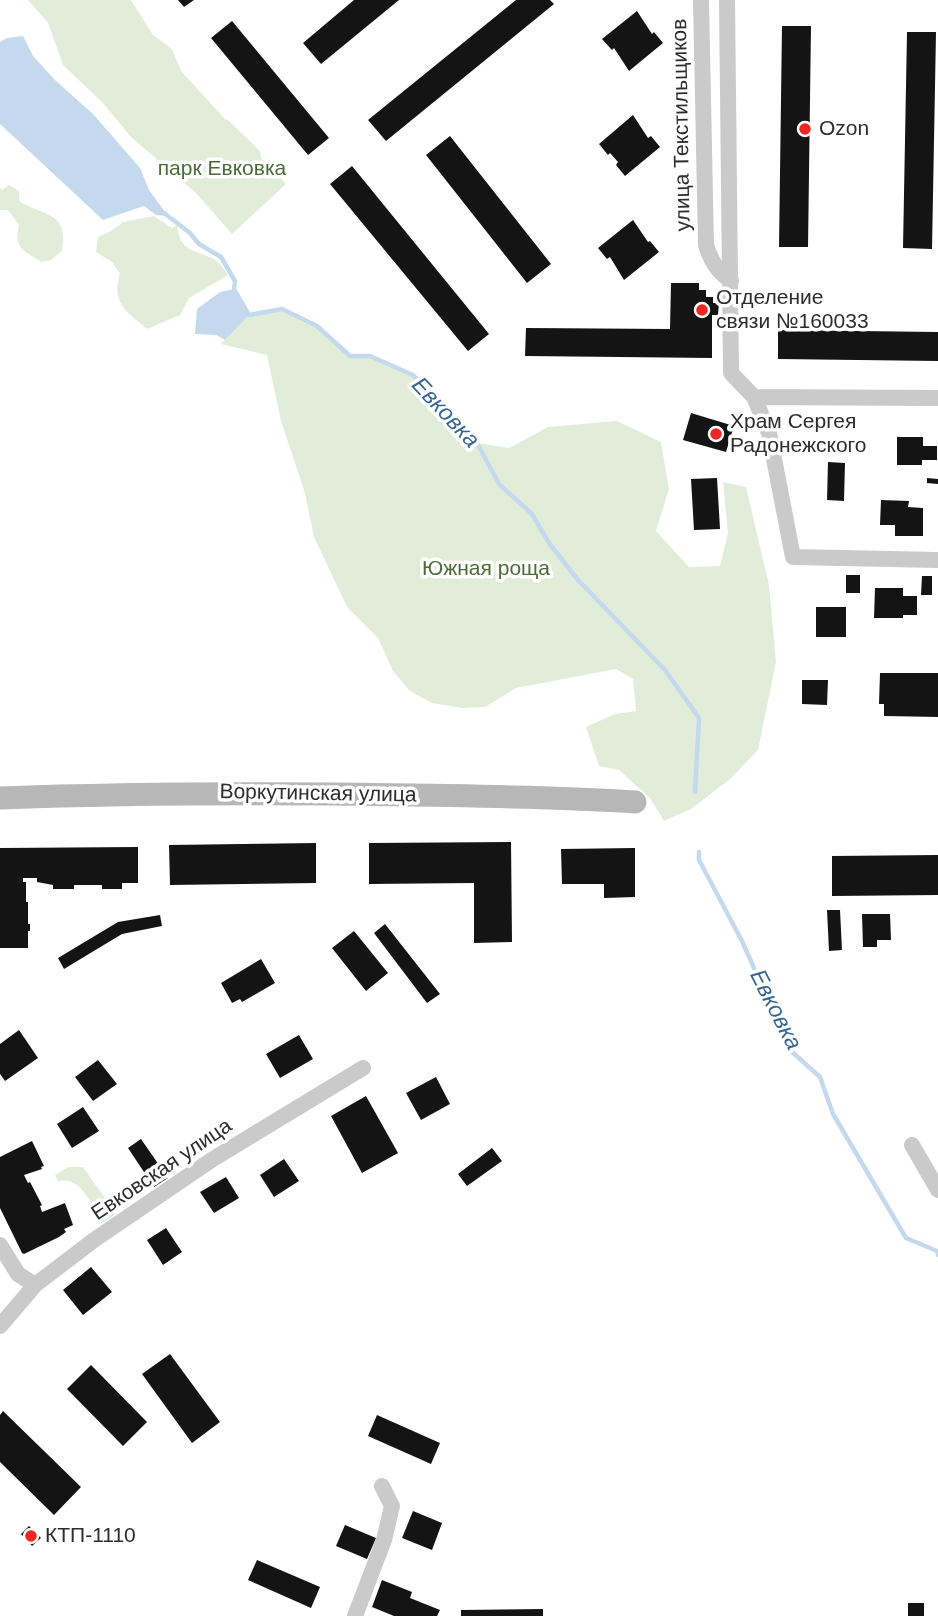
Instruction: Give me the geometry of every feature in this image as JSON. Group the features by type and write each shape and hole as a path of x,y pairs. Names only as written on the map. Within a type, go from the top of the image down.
{"street":[{"name":"улица Текстильщиков","path":"701,0 706,245 715,267 731,281"},
{"path":"727,0 731,373 754,397 769,433 793,557 938,560"},
{"path":"754,397 938,398"},
{"name":"Воркутинская улица","path":"0,798 151,793 332,794 575,798 635,802"},
{"name":"Евковская улица","path":"0,1325 35,1285 94,1240 213,1159 363,1068"},
{"path":"912,1145 938,1189"},
{"path":"0,1245 18,1273 35,1285"},
{"path":"355,1616 384,1540 391,1506 382,1486"}],"green space":[{"name":"парк Евковка","path":"28,0 131,0 153,35 172,49 181,71 226,120 260,151 261,158 286,184 232,234 196,193 131,137 103,103 63,65 48,23"},
{"path":"9,185 19,191 19,201 53,217 62,229 62,251 51,260 41,262 21,248 18,240 19,225 8,210 0,210 0,188 2,190"},
{"path":"154,216 172,228 177,225 184,245 214,259 228,275 189,298 180,315 147,329 127,312 119,300 120,274 112,262 96,252 98,237 123,222"},
{"name":"Южная роща","path":"282,309 317,326 350,356 370,356 413,375 477,443 509,448 548,427 617,421 661,442 669,489 656,531 689,567 720,566 728,533 723,482 746,487 769,585 776,662 758,750 729,780 691,809 664,821 650,798 619,770 599,766 586,727 615,714 636,711 633,679 616,669 516,688 485,707 462,708 432,703 410,691 393,671 378,638 347,607 314,537 305,493 281,421 267,355 221,344 249,315"},
{"path":"69,1167 83,1167 116,1214 101,1224 82,1189 72,1182 58,1181 55,1175"}],"water":[{"path":"23,36 33,56 93,114 140,168 149,190 168,216 156,215 144,206 103,220 0,124 0,42 7,38"},
{"path":"234,289 249,315 225,340 216,335 195,334 197,309 220,292"}],"building":[{"path":"178,0 194,0 184,7"},
{"path":"354,0 399,0 321,64 303,43"},
{"path":"516,0 550,0 554,4 386,141 368,120"},
{"path":"637,11 652,34 654,32 663,43 629,71 614,48 612,50 602,39"},
{"path":"232,21 329,138 308,155 211,38"},
{"path":"782,26 811,26 808,247 779,247"},
{"path":"907,32 936,32 932,249 903,248"},
{"path":"633,115 648,138 651,136 660,147 625,176 616,165 618,162 599,144"},
{"path":"450,136 551,264 527,283 426,155"},
{"path":"352,166 489,334 468,351 330,184"},
{"path":"633,220 648,242 659,252 624,280 610,257 607,259 598,248"},
{"path":"671,283 699,283 699,290 706,290 706,297 713,297 713,303 719,303 718,315 712,315 712,358 525,356 526,328 670,329"},
{"path":"778,330 938,332 938,361 778,359"},
{"path":"691,413 734,426 726,452 683,440"},
{"path":"897,437 923,437 923,446 937,446 937,460 922,460 922,465 897,465"},
{"path":"828,462 845,463 844,501 827,500"},
{"path":"717,478 720,529 694,530 691,479"},
{"path":"927,478 938,479 938,484 927,483"},
{"path":"881,500 909,501 908,507 923,508 923,536 895,536 895,525 880,525"},
{"path":"846,575 860,575 860,593 846,593"},
{"path":"922,576 932,576 932,595 921,595"},
{"path":"875,588 903,588 903,596 917,596 917,615 874,618"},
{"path":"816,607 846,607 846,637 816,637"},
{"path":"880,673 938,673 938,717 884,716 884,704 879,704"},
{"path":"802,680 828,680 827,705 802,704"},
{"path":"511,842 512,942 474,943 474,883 369,884 369,843"},
{"path":"316,843 316,883 170,885 169,845"},
{"path":"138,847 138,883 122,883 122,889 102,889 102,885 74,885 74,889 53,889 53,885 37,882 37,878 23,878 23,882 26,882 30,924 28,948 0,948 0,848"},
{"path":"635,848 635,897 604,898 604,884 562,884 561,849"},
{"path":"938,855 938,895 832,896 832,856"},
{"path":"827,910 840,910 842,950 829,951"},
{"path":"862,914 890,914 891,940 877,940 877,947 863,947"},
{"path":"160,915 162,926 122,934 64,969 58,958 118,922"},
{"path":"385,924 440,994 427,1003 374,933"},
{"path":"354,931 388,973 366,991 332,948"},
{"path":"261,959 275,983 242,1002 240,999 232,1003 221,983"},
{"path":"19,1030 38,1058 5,1081 0,1074 0,1044"},
{"path":"299,1035 313,1059 280,1078 266,1054"},
{"path":"98,1060 117,1084 93,1101 75,1077"},
{"path":"436,1077 450,1104 421,1120 406,1093"},
{"path":"366,1096 398,1153 362,1173 331,1116"},
{"path":"83,1107 99,1131 72,1148 57,1124"},
{"path":"141,1139 168,1178 154,1187 128,1148"},
{"path":"32,1141 44,1166 24,1175 42,1205 42,1212 65,1203 73,1225 64,1229 66,1232 59,1237 24,1254 0,1208 0,1157"},
{"path":"492,1148 502,1161 467,1186 458,1174"},
{"path":"284,1159 299,1181 274,1197 260,1175"},
{"path":"226,1177 239,1198 214,1213 200,1192"},
{"path":"166,1228 182,1252 163,1265 147,1240"},
{"path":"91,1267 112,1292 83,1315 63,1290"},
{"path":"170,1354 220,1422 192,1443 142,1374"},
{"path":"91,1365 147,1422 123,1446 67,1389"},
{"path":"3,1411 81,1487 54,1515 0,1462 0,1415"},
{"path":"377,1415 440,1443 431,1464 368,1436"},
{"path":"413,1511 442,1523 432,1550 402,1538"},
{"path":"345,1525 376,1538 367,1559 336,1546"},
{"name":"КТП-1110","path":"29,1526 41,1538 32,1546 21,1534"},
{"path":"257,1560 320,1587 311,1608 248,1580"},
{"path":"382,1580 412,1592 410,1598 440,1610 437,1616 394,1616 372,1607"},
{"path":"908,1603 924,1603 924,1616 908,1616"},
{"path":"543,1609 543,1616 461,1616 461,1610"}],"waterway":[{"name":"Евковка","path":"164,213 190,233 199,244 221,257 235,281 234,289 249,315 282,309 317,326 350,356 370,356 413,375 477,443 499,484 532,514 549,543 578,580 665,670 699,718 695,792"},
{"name":"Евковка","path":"699,852 699,860 742,941 791,1051 820,1077 833,1114 906,1238 937,1251 938,1255"}],"place":[{"name":"Ozon","path":"805,129"},
{"name":"Отделение связи №160033","path":"702,310"},
{"name":"Храм Сергея Радонежского","path":"716,434"},
{"name":"КТП-1110","path":"31,1536"}]}
